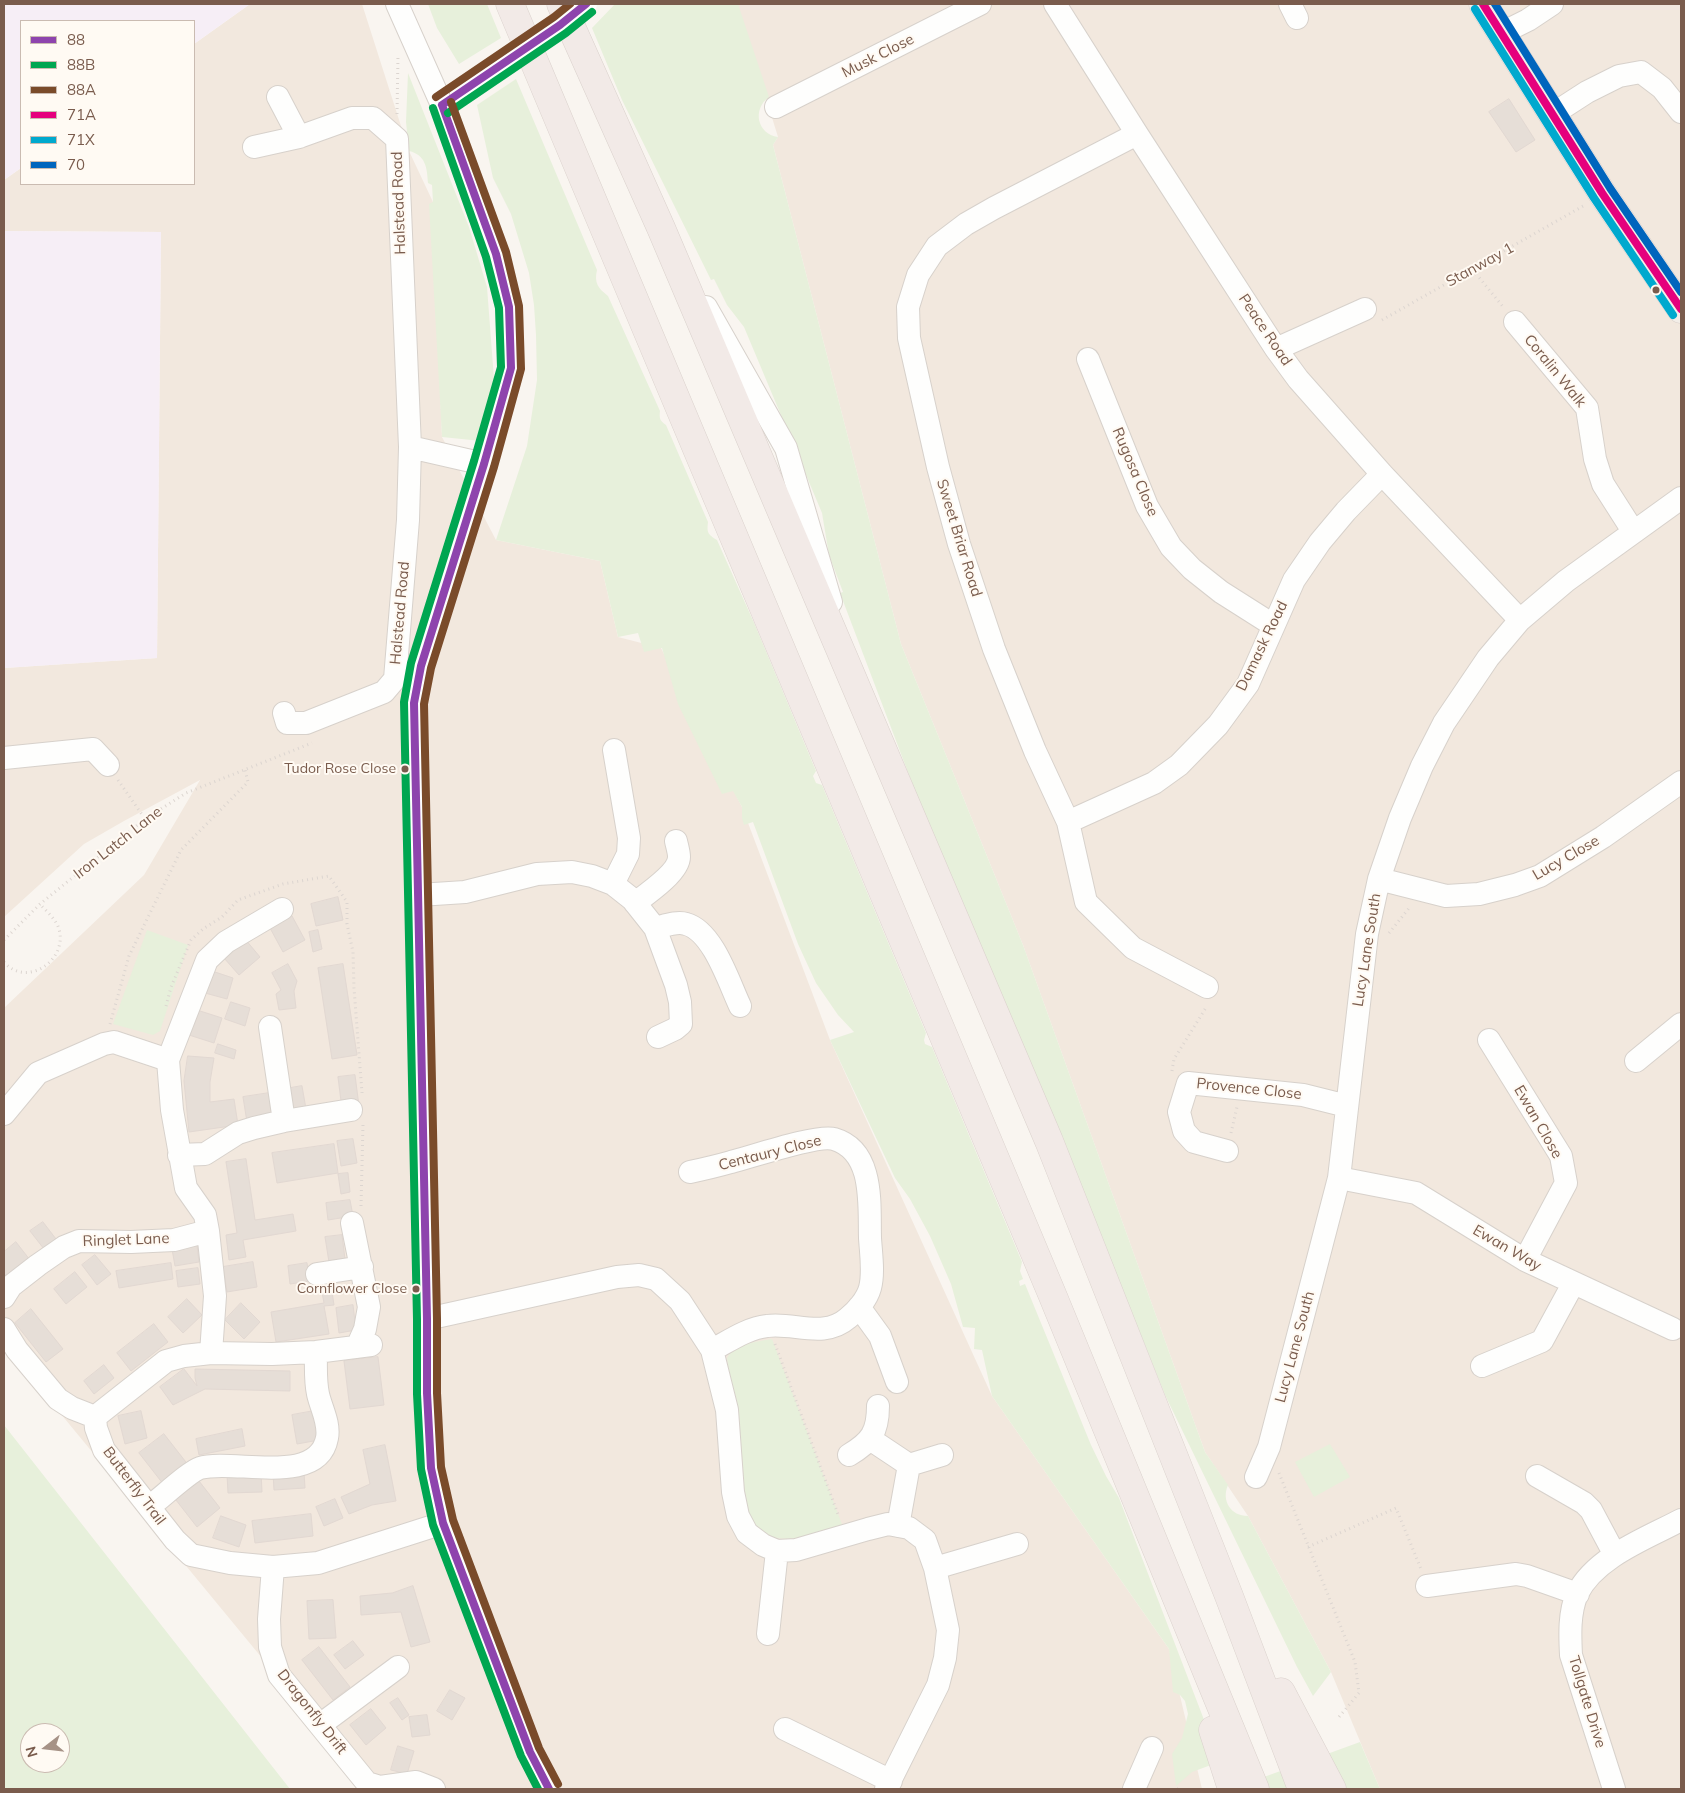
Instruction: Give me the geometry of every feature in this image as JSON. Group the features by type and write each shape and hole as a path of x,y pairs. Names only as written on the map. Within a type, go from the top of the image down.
{"highway":[{"path":"510,4 1044,1275 1255,1789"},
{"path":"561,4 661,228 1049,1141 1229,1596 1302,1789"},
{"path":"1167,1573 1232,1789"},
{"path":"1229,1596 1332,1789"}],"main road":[{"path":"1492,13 1602,193 1681,309"}],"street":[{"name":"Halstead Road","path":"397,4 442,105 496,254 509,307 511,368 484,464 421,666 414,703 428,1319 427,1393 431,1468 443,1523 530,1752 549,1789"},
{"path":"442,105 560,25 586,4"},
{"name":"Musk Close","path":"776,107 980,4"},
{"name":"Peace Road","path":"1055,4 1137,134 1298,379 1382,474 1520,620"},
{"path":"1492,13 1528,20 1552,4"},
{"path":"1553,114 1587,92 1619,76 1641,72 1662,88 1681,112"},
{"path":"278,97 299,136"},
{"path":"254,147 299,136 352,118 372,118 397,139"},
{"name":"Sweet Briar Road","path":"1137,134 994,208 966,224 937,246 918,275 908,307 909,338 938,467 959,544 994,649 1035,751 1068,822 1086,902 1134,948 1207,987"},
{"name":"Halstead Road","path":"284,713 287,723 306,722 384,692 395,679 408,520 410,447 397,139"},
{"path":"1276,348 1365,309"},
{"name":"Coralin Walk","path":"1515,322 1587,408 1595,459 1603,484 1633,531"},
{"name":"Rugosa Close","path":"1088,359 1147,506 1172,548 1192,569 1221,592 1274,624"},
{"path":"410,447 484,464"},
{"name":"Damask Road","path":"1068,822 1154,783 1179,765 1218,725 1248,684 1294,580 1320,542 1346,511 1382,474"},
{"name":"Lucy Lane South","path":"1256,1477 1268,1447 1339,1178 1366,934 1379,879 1400,818 1422,766 1444,723 1488,658 1520,620 1566,581 1681,498"},
{"path":"4,758 102,750"},
{"path":"613,884 628,854 630,838 614,750"},
{"name":"Lucy Close","path":"1379,879 1446,896 1479,894 1540,876 1603,837 1681,782"},
{"path":"635,903 652,891 676,866 680,858 676,841"},
{"path":"419,894 465,892 537,874 572,872 592,876 613,884 632,899 655,928 676,985 682,1016 681,1024 658,1037"},
{"path":"211,1353 215,1296 208,1231 205,1215 186,1188 172,1110 168,1060 207,960 226,942 282,909"},
{"path":"655,928 685,923 704,935 714,950 740,1006"},
{"path":"1636,1061 1681,1024"},
{"path":"270,1027 284,1121"},
{"name":"Ewan Close","path":"1489,1040 1561,1156 1566,1183 1525,1260"},
{"path":"4,1114 38,1073 104,1044 114,1042 168,1060"},
{"name":"Provence Close","path":"1227,1151 1194,1142 1184,1131 1179,1112 1180,1078 1241,1088 1303,1095 1347,1106"},
{"path":"179,1155 205,1154 238,1133 284,1121 359,1108"},
{"name":"Centaury Close","path":"690,1172 815,1139 833,1138 849,1146 862,1164 870,1193 872,1267 870,1288 859,1307 840,1325 820,1329 767,1326 738,1335 712,1350"},
{"name":"Ewan Way","path":"1339,1178 1416,1193 1525,1260 1673,1330"},
{"path":"4,1329 17,1350 58,1399 72,1408 95,1417 166,1361 184,1356 211,1353 272,1354 316,1352 364,1346 369,1307 362,1267 357,1216"},
{"name":"Ringlet Lane","path":"4,1297 11,1286 38,1265 64,1247 79,1241 131,1242 174,1240 208,1231"},
{"path":"318,1274 362,1267"},
{"path":"428,1319 617,1276 639,1275 656,1279 680,1301 712,1350 727,1410 733,1492 738,1516 747,1533 763,1545 777,1551 796,1550 888,1524 909,1528 925,1540 935,1568 948,1630 945,1658 938,1685 888,1785 785,1729"},
{"path":"1482,1366 1542,1341 1573,1284"},
{"path":"859,1307 880,1336 897,1382"},
{"path":"149,1507 198,1469 213,1465 241,1468 298,1466 317,1457 325,1448 328,1436 325,1417 318,1396 316,1352"},
{"path":"849,1455 866,1444 870,1439 878,1420 878,1406"},
{"name":"Butterfly Trail","path":"95,1417 96,1428 104,1450 175,1540 191,1555 230,1563 273,1567 318,1563 443,1523"},
{"path":"870,1439 908,1465"},
{"path":"908,1465 942,1455"},
{"path":"898,1526 908,1465"},
{"path":"1537,1476 1584,1503 1591,1510 1615,1555"},
{"name":"Tollgate Drive","path":"1614,1789 1571,1655 1570,1631 1572,1613 1578,1594 1590,1577 1602,1565 1615,1555 1681,1520"},
{"path":"935,1568 1017,1544"},
{"path":"768,1634 777,1551"},
{"name":"Dragonfly Drift","path":"273,1567 268,1620 270,1647 279,1675 368,1783 380,1787 416,1782 434,1789"},
{"path":"1427,1586 1516,1574 1578,1594"},
{"path":"320,1725 398,1667"},
{"path":"1134,1789 1152,1748"}],"path":[{"path":"397,139 398,54"},
{"name":"Stanway 1","path":"1365,309 1372,326 1576,212 1602,193"},
{"path":"1472,270 1515,322"},
{"name":"Iron Latch Lane","path":"4,940 40,904 145,819 186,794 316,742"},
{"path":"102,750 145,819"},
{"path":"104,1044 129,956 181,850 248,782 245,770"},
{"path":"163,1013 191,940 203,929 222,917 238,900 283,884 329,876 347,902 347,924 353,952 359,1108 364,1158 357,1216"},
{"path":"1387,934 1424,890"},
{"path":"4,962 14,969 27,973 39,970 53,959 59,946 60,932 50,914 40,904"},
{"path":"1180,1078 1174,1059 1208,1004 1202,999 1207,987"},
{"path":"1227,1151 1241,1088"},
{"path":"767,1326 777,1347 845,1536"},
{"path":"1268,1447 1355,1662 1359,1694 1339,1717"},
{"path":"1308,1547 1396,1508 1427,1586"}],"shaded area":[{"path":"4,4 250,4 195,43 195,20 20,20 20,169 4,180"},
{"path":"250,4 362,4 409,151 433,202 442,437 496,540 600,561 618,637 661,648 742,807 830,1040 992,1396 1169,1649 1202,1789 370,1789 4,1345 4,1008 144,875 200,780 84,844 4,917 4,668 157,658 161,232 4,231 4,180 20,169 20,185 195,185 195,43"},
{"path":"737,4 1681,4 1681,1789 1380,1789 1331,1672 1248,1516 1205,1452 1023,945 901,644 773,145 778,137"},
{"path":"4,231 161,232 157,658 4,668"}],"green space":[{"path":"428,4 487,4 501,38 459,64 437,28"},
{"path":"615,4 738,4 769,97 760,108 759,120 765,131 778,137 773,145 901,644 1023,945 1205,1452 1228,1485 1226,1497 1229,1506 1237,1513 1248,1516 1331,1672 1313,1696 1297,1667 1166,1397 934,841 840,593 843,592 829,555 822,513 744,327 727,305 714,279 711,280 622,100 592,28"},
{"path":"408,73 469,227 487,287 494,379 481,441 442,437 429,204 433,202 432,185 428,183 426,167 422,159 409,151 406,122"},
{"path":"516,79 597,270 596,278 598,285 608,296 660,411 660,419 666,425 708,522 708,532 717,540 755,625 816,771 813,776 816,783 822,785 926,1033 925,1044 932,1047 1022,1262 1020,1271 1023,1279 1019,1281 1020,1286 1025,1284 1091,1445 1119,1498 1211,1738 1211,1765 1192,1772 1176,1786 1172,1754 1182,1738 1188,1714 1185,1701 1180,1695 1173,1692 1169,1649 992,1396 982,1350 974,1349 975,1328 963,1327 951,1284 930,1236 910,1199 895,1178 830,1040 854,1032 838,1015 816,983 798,944 753,822 744,825 742,807 733,791 722,794 678,704 662,648 644,652 638,633 618,637 600,561 496,540 527,446 537,380 536,335 529,273 511,214 493,178 477,105"},
{"path":"147,930 188,945 160,1031 153,1035 113,1024"},
{"path":"772,1339 843,1527 798,1538 775,1538 765,1534 746,1515 727,1358 735,1349 741,1346"},
{"path":"4,1425 290,1789 4,1789"},
{"path":"1330,1444 1350,1477 1314,1497 1295,1462"},
{"path":"1360,1742 1380,1789 1231,1789"}],"building":[{"path":"1509,99 1535,140 1516,152 1489,112"},
{"path":"338,897 343,920 316,926 311,904"},
{"path":"292,916 305,940 283,952 270,928"},
{"path":"318,930 322,949 313,952 309,932"},
{"path":"245,939 260,957 239,975 224,958"},
{"path":"288,964 297,981 294,991 296,1008 279,1010 276,994 281,990 272,973"},
{"path":"343,964 357,1055 332,1059 318,968"},
{"path":"212,971 233,978 227,999 205,993"},
{"path":"231,1002 250,1008 245,1026 225,1019"},
{"path":"197,1010 222,1018 214,1043 189,1035"},
{"path":"218,1044 236,1050 234,1059 215,1053"},
{"path":"188,1056 214,1058 210,1082 210,1102 234,1099 238,1125 189,1132 184,1081"},
{"path":"355,1075 359,1106 342,1109 338,1077"},
{"path":"302,1086 306,1109 289,1112 285,1089"},
{"path":"276,1092 280,1117 247,1122 243,1097"},
{"path":"353,1139 357,1163 341,1166 337,1141"},
{"path":"334,1144 338,1173 277,1183 272,1153"},
{"path":"246,1159 255,1220 293,1214 296,1231 243,1240 246,1257 229,1260 226,1235 237,1233 226,1162"},
{"path":"348,1173 350,1192 341,1194 338,1174"},
{"path":"350,1200 353,1216 328,1220 326,1203"},
{"path":"43,1222 56,1239 44,1249 30,1231"},
{"path":"342,1235 345,1259 329,1262 325,1237"},
{"path":"16,1242 30,1260 7,1278 4,1273 4,1252"},
{"path":"197,1245 199,1262 175,1266 172,1249"},
{"path":"95,1255 111,1274 97,1285 82,1265"},
{"path":"253,1262 257,1287 227,1292 223,1267"},
{"path":"171,1263 173,1279 119,1288 116,1271"},
{"path":"307,1263 310,1281 290,1284 288,1266"},
{"path":"198,1268 200,1284 178,1287 176,1271"},
{"path":"75,1272 87,1287 66,1304 54,1289"},
{"path":"331,1285 334,1305 324,1306 329,1334 276,1342 271,1312 324,1303 321,1287"},
{"path":"187,1299 202,1315 183,1333 168,1317"},
{"path":"241,1303 260,1322 244,1339 225,1320"},
{"path":"353,1305 356,1330 339,1333 336,1308"},
{"path":"31,1309 63,1349 46,1362 15,1323"},
{"path":"154,1324 168,1342 131,1371 117,1353"},
{"path":"378,1357 384,1405 350,1409 344,1361"},
{"path":"104,1365 114,1378 94,1394 84,1381"},
{"path":"184,1369 197,1386 195,1369 290,1371 290,1391 205,1389 173,1405 160,1387"},
{"path":"141,1411 147,1438 125,1444 118,1416"},
{"path":"314,1411 319,1440 297,1444 292,1415"},
{"path":"242,1429 245,1446 199,1455 196,1439"},
{"path":"164,1434 189,1466 164,1485 139,1453"},
{"path":"385,1445 396,1501 372,1505 349,1514 341,1497 370,1484 363,1450"},
{"path":"261,1472 262,1492 228,1493 227,1474"},
{"path":"304,1472 305,1488 274,1490 273,1473"},
{"path":"199,1481 220,1508 197,1527 176,1500"},
{"path":"335,1499 343,1518 324,1526 316,1507"},
{"path":"311,1514 313,1536 255,1543 252,1521"},
{"path":"221,1516 246,1525 239,1547 213,1538"},
{"path":"413,1586 430,1642 411,1647 401,1612 361,1615 360,1596 392,1593"},
{"path":"333,1600 336,1638 309,1639 307,1601"},
{"path":"353,1641 364,1655 345,1669 334,1655"},
{"path":"319,1647 350,1687 333,1700 302,1660"},
{"path":"450,1690 465,1698 452,1720 437,1711"},
{"path":"398,1698 409,1715 402,1720 390,1703"},
{"path":"371,1709 386,1728 366,1745 350,1725"},
{"path":"427,1715 430,1735 412,1737 409,1717"},
{"path":"398,1746 414,1751 407,1774 391,1770"}],"transit line":[{"name":"88A","path":"436,97 554,17 570,4"},
{"name":"88","path":"442,105 560,25 586,4"},
{"name":"71A","path":"1483,4 1602,193 1681,309"},
{"name":"70","path":"1495,4 1610,188 1681,292"},
{"name":"71X","path":"1475,9 1594,198 1673,315"},
{"name":"88B","path":"448,113 566,33 592,12"},
{"name":"88A","path":"451,102 506,252 519,306 521,369 494,467 431,668 424,704 437,1393 441,1467 453,1520 539,1748 558,1784"},
{"name":"88","path":"442,105 496,254 509,307 511,368 484,464 421,666 414,703 427,1393 431,1468 443,1523 530,1752 549,1789"},
{"name":"88B","path":"433,108 486,257 499,308 501,367 474,461 411,663 404,702 417,1394 421,1469 433,1525 521,1756 538,1789"}],"place":[{"name":"Tudor Rose Close","path":"405,769"},
{"name":"Cornflower Close","path":"416,1289"}]}
